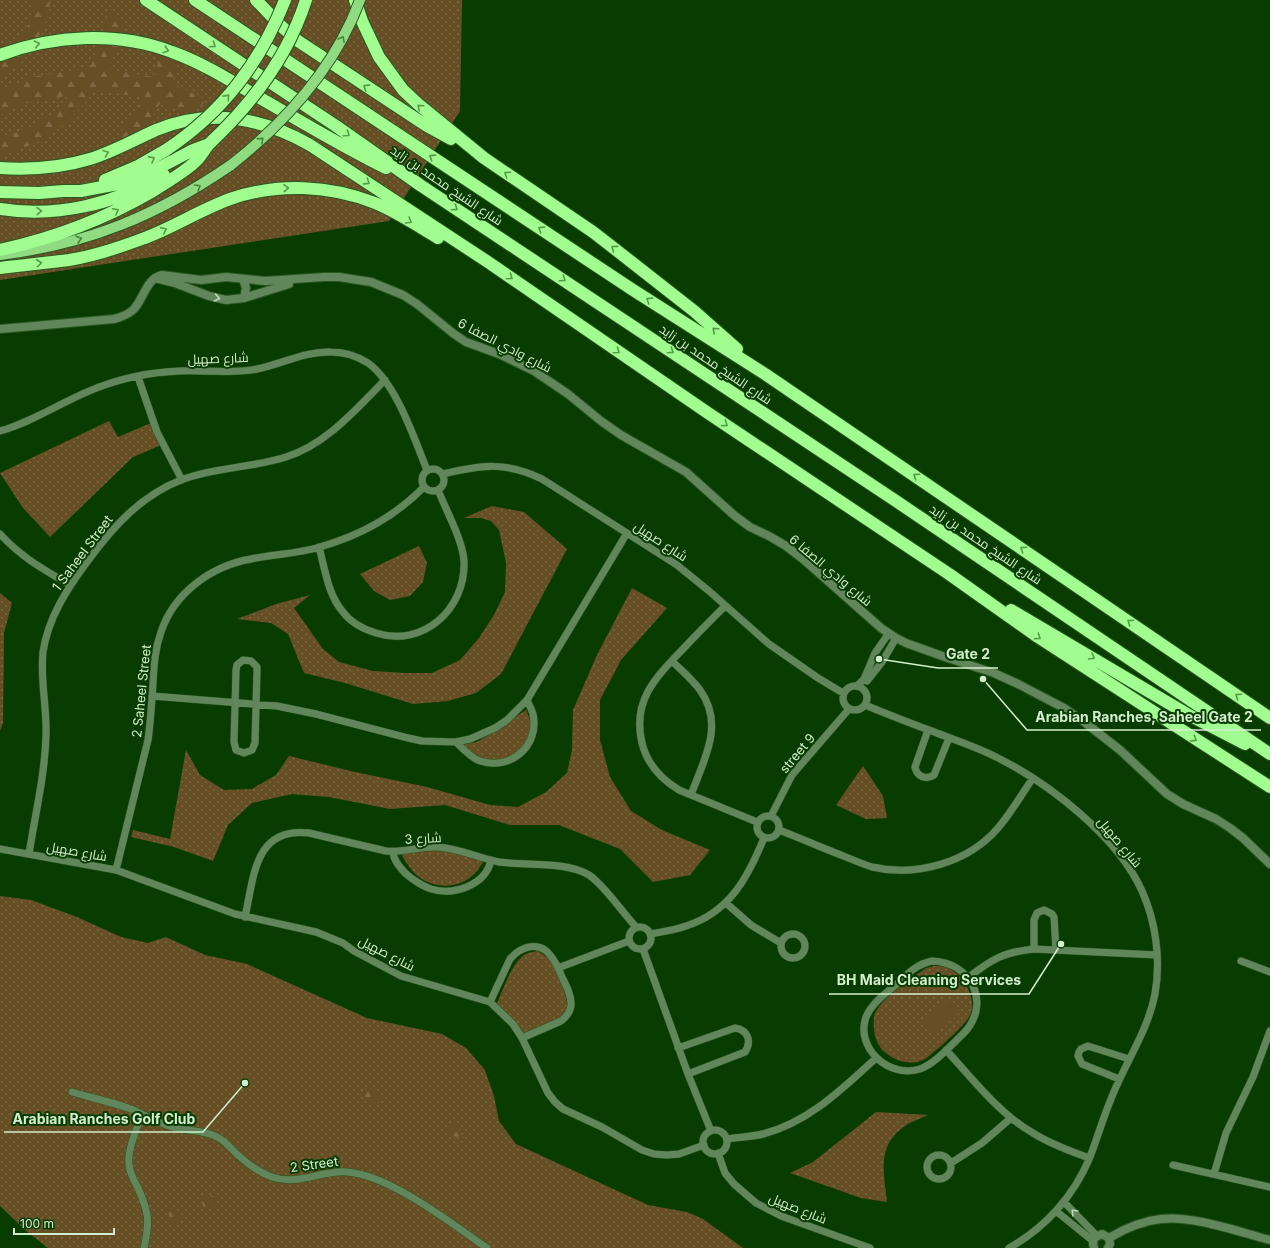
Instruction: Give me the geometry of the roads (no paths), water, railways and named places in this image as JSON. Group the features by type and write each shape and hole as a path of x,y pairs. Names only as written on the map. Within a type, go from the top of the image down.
{"highway":[{"name":"شارع الشيخ محمد بن زايد","path":"146,0 896,501 1270,754"},
{"name":"شارع الشيخ محمد بن زايد","path":"195,0 633,290 765,374 1270,718"},
{"path":"256,0 281,26 311,50 427,126 484,158 593,232 694,312 765,374"},
{"path":"63,191 124,173 166,150 201,124 245,76 264,46 285,0"},
{"path":"0,250 41,240 90,223 137,200 178,166 193,150 209,144 239,114 266,80 288,43 306,0"},
{"path":"355,0 362,21 379,57 399,85 418,104 484,158"},
{"path":"0,56 35,44 80,38 103,38 126,41 170,51 213,70 339,145 420,184"},
{"path":"0,168 30,169 68,165 113,151 155,130 185,121 216,117 246,120 274,127 310,145 488,262 708,413 950,574 1038,637 1270,787"},
{"path":"0,192 39,193 81,191 118,184 178,166"},
{"path":"0,210 64,210 89,205 114,198 139,188 178,166"},
{"path":"0,268 69,260 94,254 143,239 232,198 268,190 298,188 322,189 340,192 375,204 392,211 456,248 488,262"},
{"path":"950,574 1187,714 1270,758"}],"main road":[{"path":"0,255 49,247 81,239 145,216 175,201 231,165 266,136 311,86 336,51 360,0"}],"street":[{"name":"شارع وادي الصفا 6","path":"154,278 166,275 201,280 218,277 265,281 324,277 355,278 387,288 417,304 466,342 516,362 540,374 621,435 686,472 720,504 750,527 786,546 889,634 906,643 994,673 1037,693 1064,708 1120,750 1167,794 1183,804 1216,819 1230,828 1244,838 1270,864"},
{"name":"شارع وادي الصفا 6","path":"154,278 175,283 209,296 226,300 244,298 308,278"},
{"path":"0,329 122,317 134,309 154,278"},
{"path":"243,279 246,288 244,298"},
{"path":"200,292 201,280"},
{"name":"شارع صهيل","path":"0,431 22,423 102,385 138,377 179,372 219,372 257,369 316,352 344,353 356,357 372,367 385,380 400,405 428,470"},
{"path":"138,377 157,432 182,480"},
{"name":"1 Saheel Street","path":"29,854 43,767 46,736 47,720 42,682 44,652 52,620 70,585 120,521 148,498 164,488 182,480 212,472 271,461 300,452 327,436 385,380"},
{"name":"شارع صهيل","path":"443,474 481,466 500,466 519,470 542,479 677,565 775,648 818,678 843,693"},
{"path":"428,470 438,470 443,474 443,485 438,490 430,491 424,487 421,479 428,470"},
{"name":"2 Saheel Street","path":"116,870 144,759 150,721 154,658 161,631 174,606 195,584 224,567 252,559 289,554 319,547 364,531 390,516 424,487"},
{"path":"319,547 335,601 344,613 355,623 368,631 389,636 412,634 426,629 449,611 457,598 462,584 464,570 464,559 460,543 438,490"},
{"path":"152,696 256,704 316,714 415,739 456,742 470,739 496,728 527,700 627,533"},
{"path":"0,534 9,544 28,560 70,585"},
{"path":"725,606 654,680 646,695 641,713 640,736 647,758 661,777 674,787 757,822"},
{"path":"865,690 857,686 849,687 843,693 842,700 848,709 856,711 863,708 865,705 867,698 865,690 872,659 889,634"},
{"path":"857,686 882,662 896,638"},
{"path":"882,643 890,648"},
{"path":"243,660 251,661 257,667 254,747 248,752 244,753 240,752 234,746 234,703 237,666 243,660"},
{"path":"672,661 702,693 710,709 712,721 710,744 691,795"},
{"path":"456,742 478,761 492,764 507,762 520,755 529,743 534,729 533,714 527,700"},
{"name":"شارع صهيل","path":"865,705 999,758 1051,790 1086,820 1118,853 1142,890 1150,911 1155,933 1157,955 1156,980 1151,1010 1141,1038 1119,1080 1089,1158 1080,1177 1064,1202 1056,1211 1027,1236 1009,1248"},
{"name":"street 9","path":"771,816 792,775 848,709"},
{"path":"928,730 915,767 916,772 922,777 927,778 934,775 949,738"},
{"path":"779,830 872,867 895,870 916,869 937,865 957,858 987,839 997,829 1033,778"},
{"path":"763,816 771,816 777,820 779,830 774,836 764,838 756,829 757,822 763,816"},
{"name":"3 شارع","path":"245,917 259,857 264,848 271,841 280,836 299,832 393,852 437,847 461,850 491,860 569,868 580,871 589,875 598,883 636,927"},
{"path":"650,934 686,927 714,912 726,903 740,886 764,838"},
{"name":"شارع صهيل","path":"0,849 116,870 224,911 316,932 343,944 401,976 490,1002 513,1024 522,1038 548,1093 554,1102 563,1109 602,1127 642,1150 654,1154 679,1154 704,1145"},
{"path":"393,852 396,863 408,875 431,889 444,891 467,887 478,881 486,874 491,860"},
{"path":"726,903 751,925 781,943"},
{"path":"1034,949 1034,920 1037,913 1044,910 1052,914 1054,917 1056,950"},
{"path":"636,927 646,928 650,934 651,938 649,944 643,948 633,947 628,938 630,931 636,927"},
{"path":"558,968 629,941"},
{"path":"490,1002 510,959 515,953 528,946 543,949 550,954 571,998 570,1011 561,1021 522,1038"},
{"path":"643,948 678,1048 711,1131"},
{"path":"969,977 992,960 1005,954 1020,950 1034,949 1157,955"},
{"path":"1241,961 1270,972"},
{"path":"941,962 958,968 969,977 975,989 977,1007 975,1016 969,1028 946,1050 928,1065 910,1071 892,1068 876,1058 866,1043 864,1026 866,1018 875,1003 910,972 923,963 941,962"},
{"path":"678,1048 735,1028 740,1029 748,1037 748,1048 745,1052 688,1074"},
{"path":"1214,1174 1226,1133 1253,1077 1270,1031"},
{"path":"1119,1080 1082,1064 1078,1056 1079,1052 1081,1049 1088,1046 1129,1059"},
{"path":"946,1050 1011,1118 1026,1129 1044,1139 1089,1158"},
{"path":"727,1139 762,1134 793,1122 836,1095 876,1058"},
{"name":"2 Street","path":"72,1092 115,1104 175,1128 217,1136 251,1166 262,1174 274,1178 298,1180 336,1172 348,1172 371,1178 426,1207 487,1248"},
{"path":"142,1114 131,1147 129,1164 144,1202 147,1214 148,1226 144,1248"},
{"path":"951,1163 982,1143 1011,1118"},
{"path":"715,1130 722,1132 727,1139 726,1146 721,1152 714,1154 708,1151 704,1145 705,1135 711,1131 715,1130"},
{"name":"شارع صهيل","path":"718,1153 725,1173 744,1194 756,1203 781,1216 870,1248"},
{"path":"1173,1165 1270,1187"},
{"path":"1064,1202 1083,1222 1095,1242"},
{"path":"1056,1211 1095,1242"},
{"path":"1095,1242 1104,1235 1109,1245 1118,1233 1146,1222 1161,1219 1177,1219 1209,1224 1270,1240"},
{"path":"1077,1228 1083,1222"}],"place":[{"name":"Gate 2","path":"879,659"},
{"name":"Arabian Ranches, Saheel Gate 2","path":"983,679"},
{"name":"BH Maid Cleaning Services","path":"1061,944"},
{"name":"Arabian Ranches Golf Club","path":"245,1083"}]}
